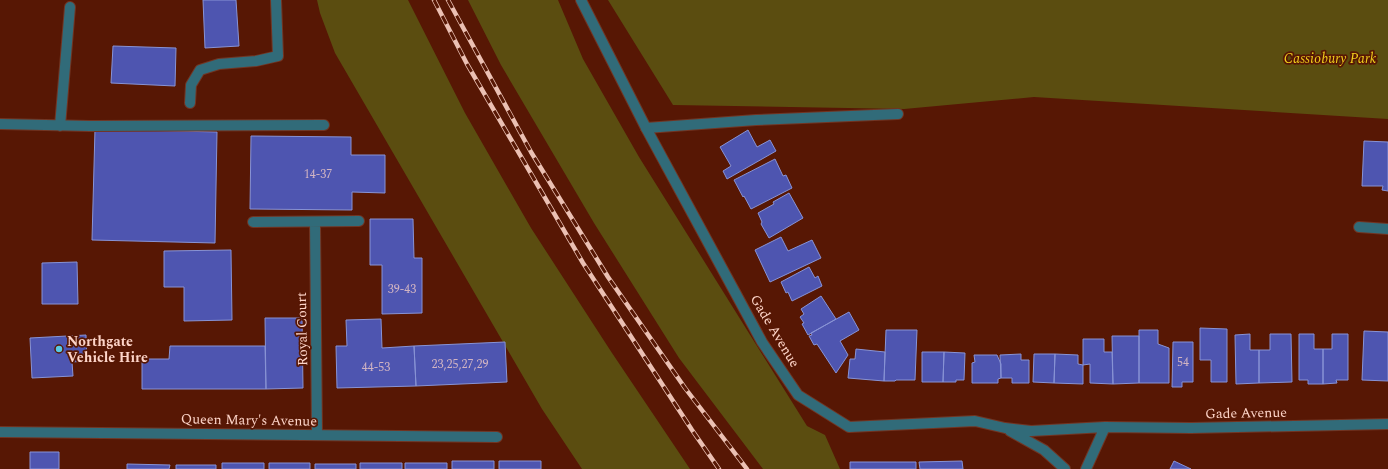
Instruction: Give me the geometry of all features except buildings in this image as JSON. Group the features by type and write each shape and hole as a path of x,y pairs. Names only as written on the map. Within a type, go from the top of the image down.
{"street":[{"path":"190,103 191,85 200,70 219,64 256,61 278,56 276,0"},
{"name":"Gade Avenue","path":"581,0 646,128 762,342 798,396 849,427 975,421 1004,428 1031,431 1105,427 1191,428 1388,424"},
{"path":"60,126 70,7"},
{"path":"646,128 756,120 898,114"},
{"path":"0,124 60,126 324,125"},
{"path":"252,222 359,221"},
{"name":"Royal Court","path":"315,222 317,435"},
{"path":"1359,226 1388,229"},
{"path":"1086,469 1105,427"},
{"path":"1004,428 1044,450 1065,469"},
{"name":"Queen Mary's Avenue","path":"0,432 497,437"}],"green space":[{"path":"317,0 408,0 465,113 531,228 612,353 690,469 582,469 542,409 335,53 320,13"},
{"path":"468,0 558,0 583,59 639,157 807,426 825,435 840,469 763,469 679,358 594,223 501,65"},
{"name":"Cassiobury Park","path":"608,0 1388,0 1388,119 1034,97 904,109 673,105"}],"railway":[{"path":"434,0 467,64 583,263 719,469"},
{"path":"448,0 531,152 608,277 685,388 747,469"}],"place":[{"name":"Northgate Vehicle Hire","path":"59,349"}]}
